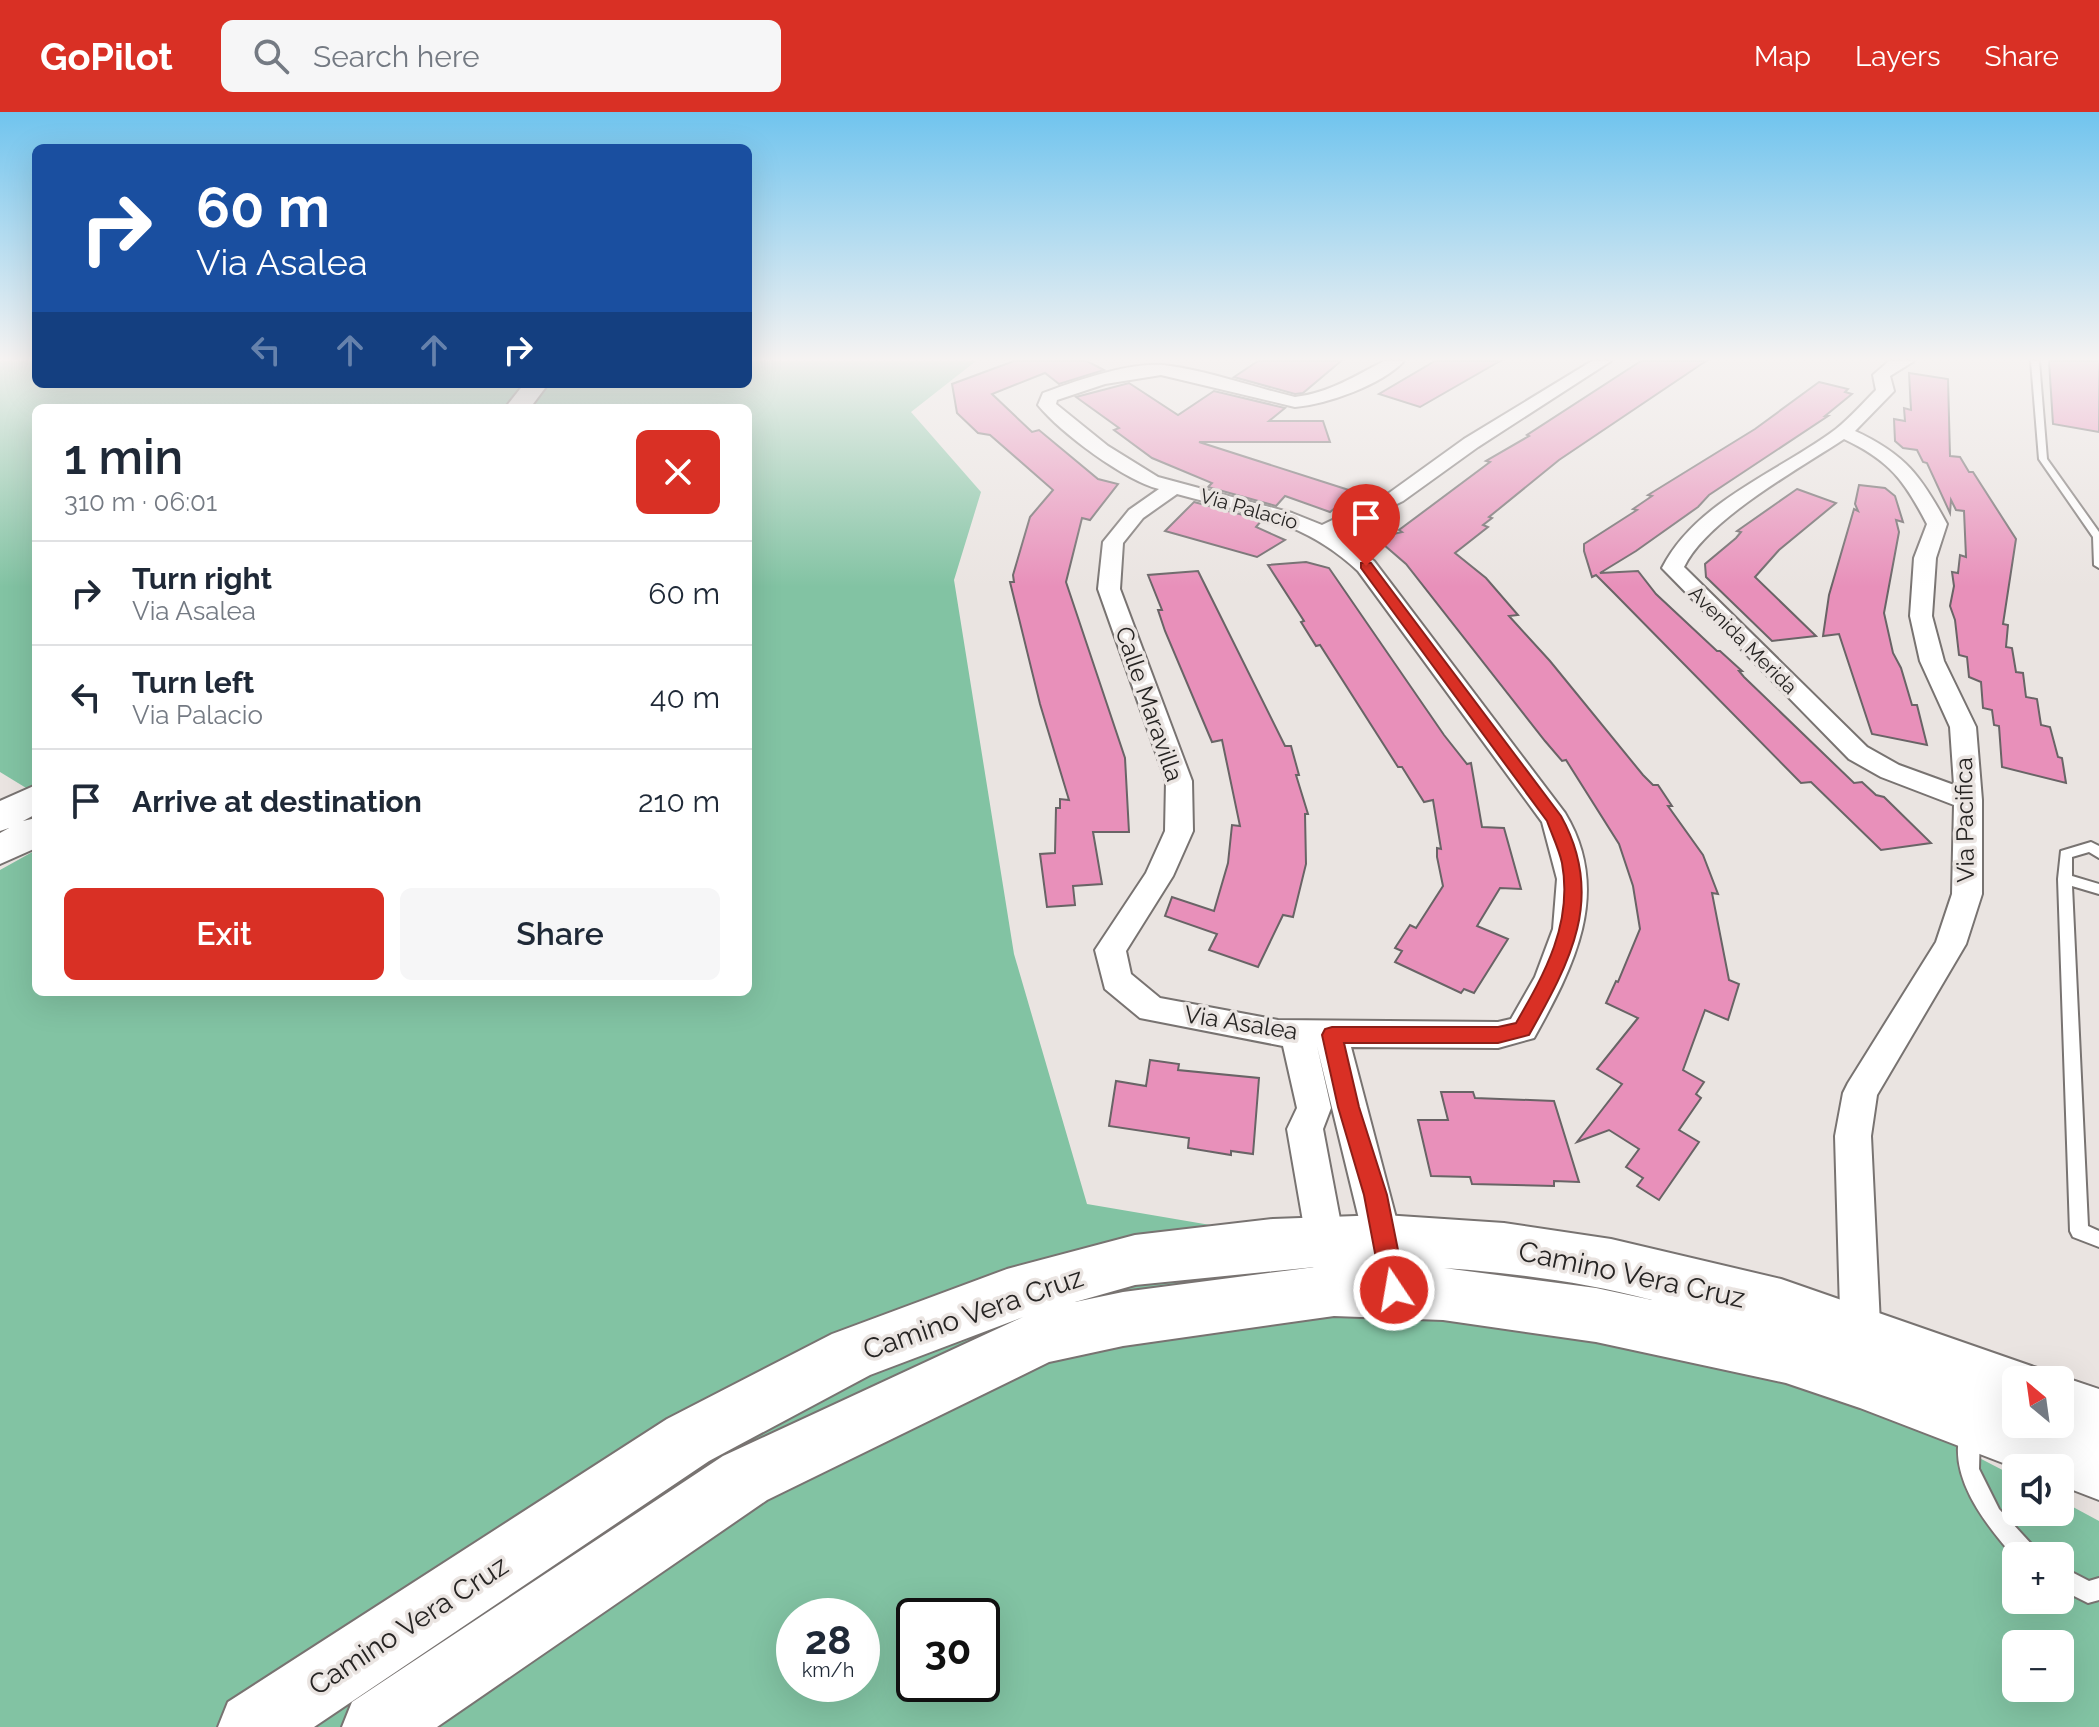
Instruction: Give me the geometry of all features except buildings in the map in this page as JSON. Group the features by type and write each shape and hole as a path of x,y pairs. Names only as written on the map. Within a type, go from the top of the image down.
{"main road":[{"path":"0,818 32,799"},
{"path":"0,850 32,833"},
{"name":"Camino Vera Cruz","path":"253,1727 688,1440 852,1354 1007,1295 1135,1260 1389,1264 1504,1248 1611,1264 1781,1306 1970,1421 2099,1470"},
{"name":"Camino Vera Cruz","path":"377,1727 745,1478 1043,1336 1123,1319 1329,1265"},
{"name":"Camino Vera Cruz","path":"1861,1356 2002,1386"},
{"path":"2074,1410 2099,1419"}],"street":[{"name":"Via Palacio","path":"1084,436 1151,481 1254,506 1323,532 1366,566 1555,820 1573,877 1574,908 1567,937 1550,980 1522,1029"},
{"path":"1323,532 1396,497 1482,436"},
{"name":"Avenida Merida","path":"1836,436 1735,503 1682,550 1673,568 1858,753 1890,771 1968,800"},
{"name":"Via Pacifica","path":"1853,436 1881,449 1910,473 1937,524 1925,558 1921,616 1932,661 1963,727 1968,800 1967,894 1951,944 1860,1093 1853,1136 1861,1356"},
{"name":"Calle Maravilla","path":"1151,1009 1116,980 1110,950 1159,876 1179,831 1179,781 1109,589 1113,542 1136,514 1173,488"},
{"name":"Via Asalea","path":"1151,1009 1278,1033 1498,1035 1522,1029"},
{"path":"1315,1034 1331,1108 1375,1195 1389,1264"},
{"path":"1329,1265 1305,1129 1331,1108"}],"lane":[{"path":"2041,436 2043,459 2098,537 2099,565"},
{"path":"2099,853 2091,847 2066,854 2065,879 2079,1231 2099,1239"},
{"path":"2065,879 2099,889"},
{"path":"1970,1421 1969,1470 1992,1516 2015,1542"},
{"path":"2074,1584 2088,1592 2099,1589"}],"green space":[{"path":"0,436 32,436 32,792 0,772"},
{"path":"752,436 932,436 981,492 954,580 1014,954 1087,1204 1316,1243 1796,1363 2002,1470 2002,1526 2074,1526 2074,1508 2099,1521 2099,1727 0,1727 0,870 32,852 32,996 752,996"}],"route":[{"path":"1366,566 1555,820 1573,877 1574,908 1567,937 1550,980 1522,1029 1498,1035 1332,1035 1342,1085 1375,1195 1394,1290"}]}
